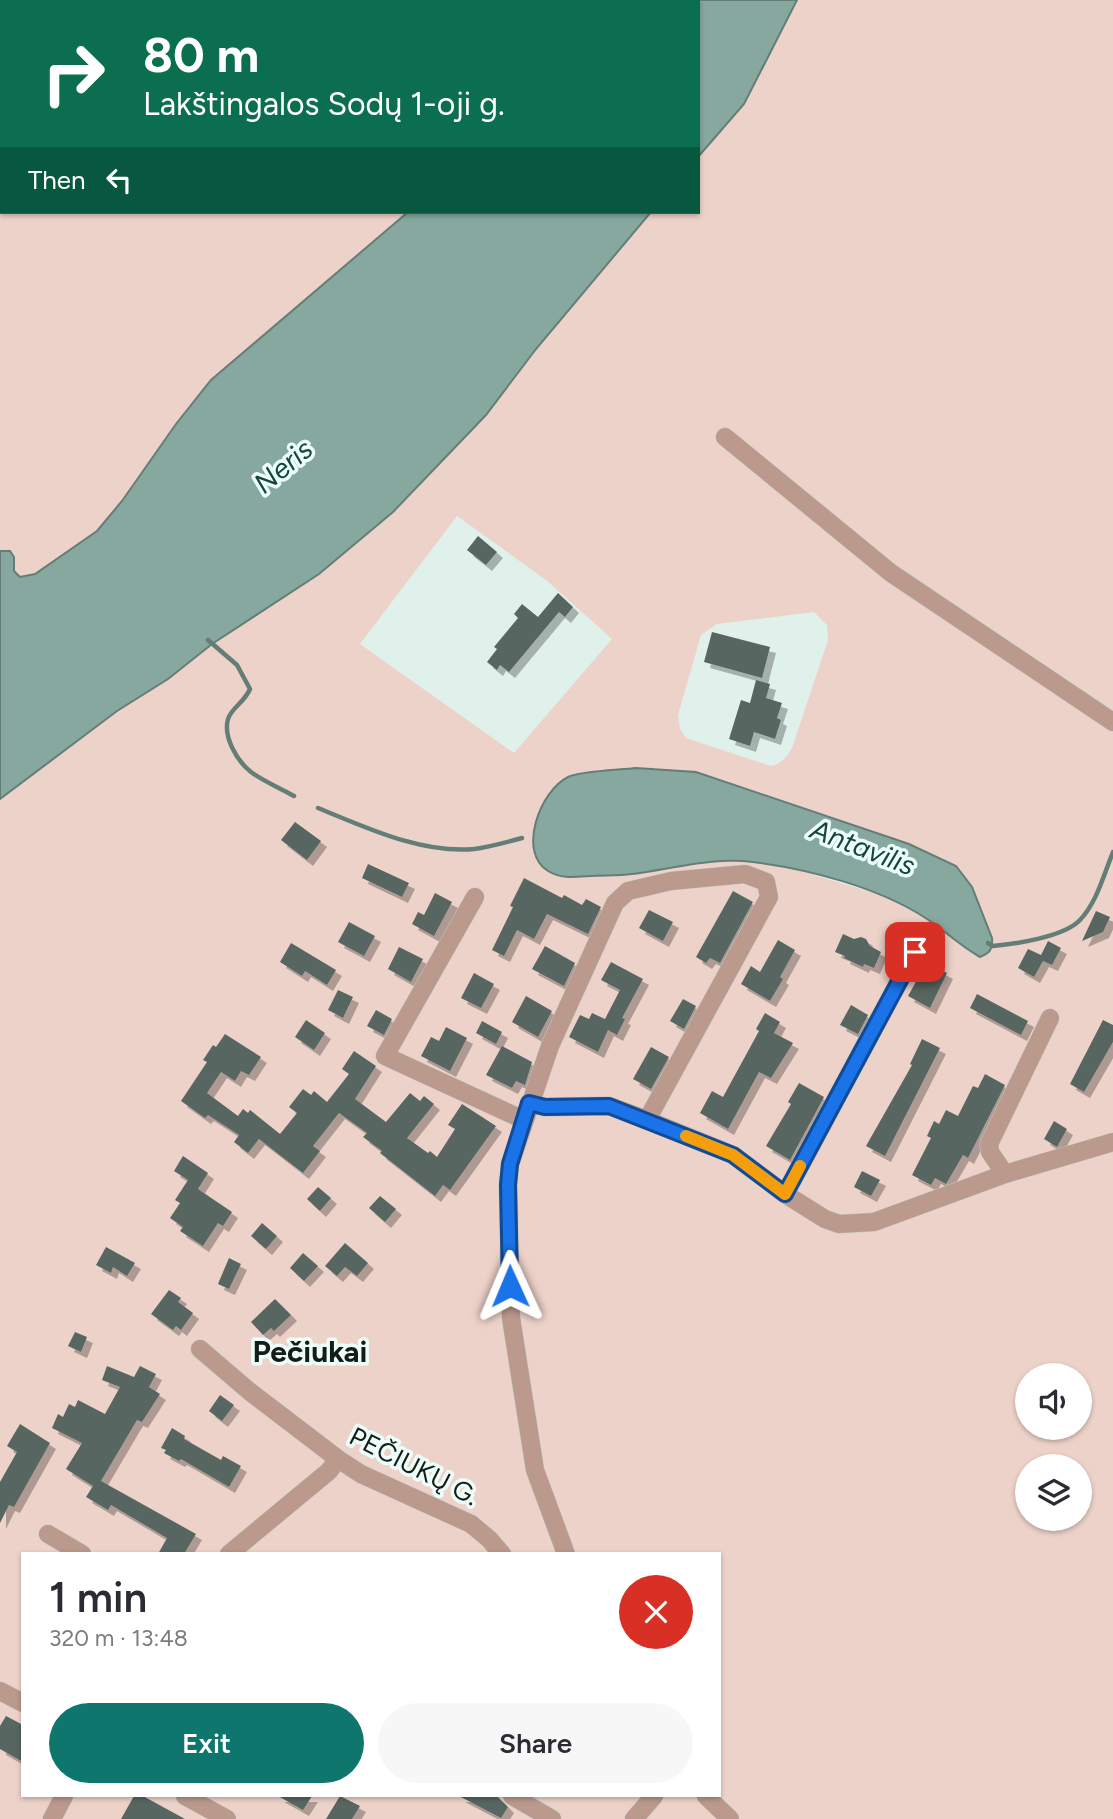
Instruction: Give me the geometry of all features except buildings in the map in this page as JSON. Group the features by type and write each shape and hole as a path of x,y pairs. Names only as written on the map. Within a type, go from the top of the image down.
{"street":[{"path":"725,436 891,573 1113,722"},
{"path":"565,1552 535,1470 511,1318 508,1185 510,1164 550,1046 620,897 639,887 660,883 745,874 765,882 769,897 647,1120"},
{"path":"475,897 385,1056 527,1111 545,1107 609,1106 647,1120 733,1155 785,1194 825,1219 839,1224 874,1222 1005,1174 1113,1142"},
{"path":"785,1194 915,952"},
{"path":"1005,1174 990,1152 989,1144 1050,1018"},
{"name":"PEČIUKŲ G.","path":"200,1349 249,1391 338,1459 362,1474 471,1524 500,1552"},
{"path":"231,1552 329,1471 338,1459"},
{"path":"48,1534 79,1552"},
{"path":"0,1690 21,1702"},
{"path":"52,1819 63,1797"},
{"path":"187,1797 227,1819"},
{"path":"514,1797 552,1819"},
{"path":"634,1819 653,1797"},
{"path":"707,1797 730,1819"}],"shaded area":[{"path":"797,0 1113,0 1113,1819 0,1819 0,799 117,711 168,679 212,644 319,574 393,512 486,415 536,349 649,214 700,214 700,155 744,104","holes":["457,516 546,580 612,639 514,753 360,644","814,612 827,625 828,640 792,748 781,762 771,766 686,738 680,729 678,715 701,635 717,624","636,768 741,787 909,844 956,866 972,887 992,938 965,948 924,917 884,896 791,868 750,862 703,862 630,874 563,877 549,792 569,777"]},
{"path":"0,214 406,214 211,380 97,531 35,574 21,577 14,571 14,558 0,551"}],"water":[{"path":"700,0 797,0 744,104 700,155"},
{"name":"Neris","path":"406,214 649,214 536,349 486,415 393,512 319,574 212,644 168,679 117,711 0,799 0,551 10,551 14,557 14,571 20,577 35,574 97,531 211,380"},
{"path":"636,768 696,772 909,844 956,866 972,887 992,938 990,950 980,957 924,917 864,888 774,865 722,861 627,875 574,877 548,871 539,862 533,837 541,808 558,784 574,775"}],"waterway":[{"name":"Antavilis","path":"208,640 237,665 250,689 228,719 232,748 251,772 294,796"},
{"name":"Antavilis","path":"318,808 394,838 434,847 474,849 522,838"},
{"name":"Antavilis","path":"988,943 993,946 1026,941 1073,926 1091,905 1113,852"}],"slow traffic":[{"path":"686,1136 733,1155 785,1194 800,1166"}],"district":[{"name":"Pečiukai","path":"310,1351"}],"route":[{"path":"510,1286 510,1164 529,1103 545,1107 609,1106 733,1155 785,1194 915,952"}]}
